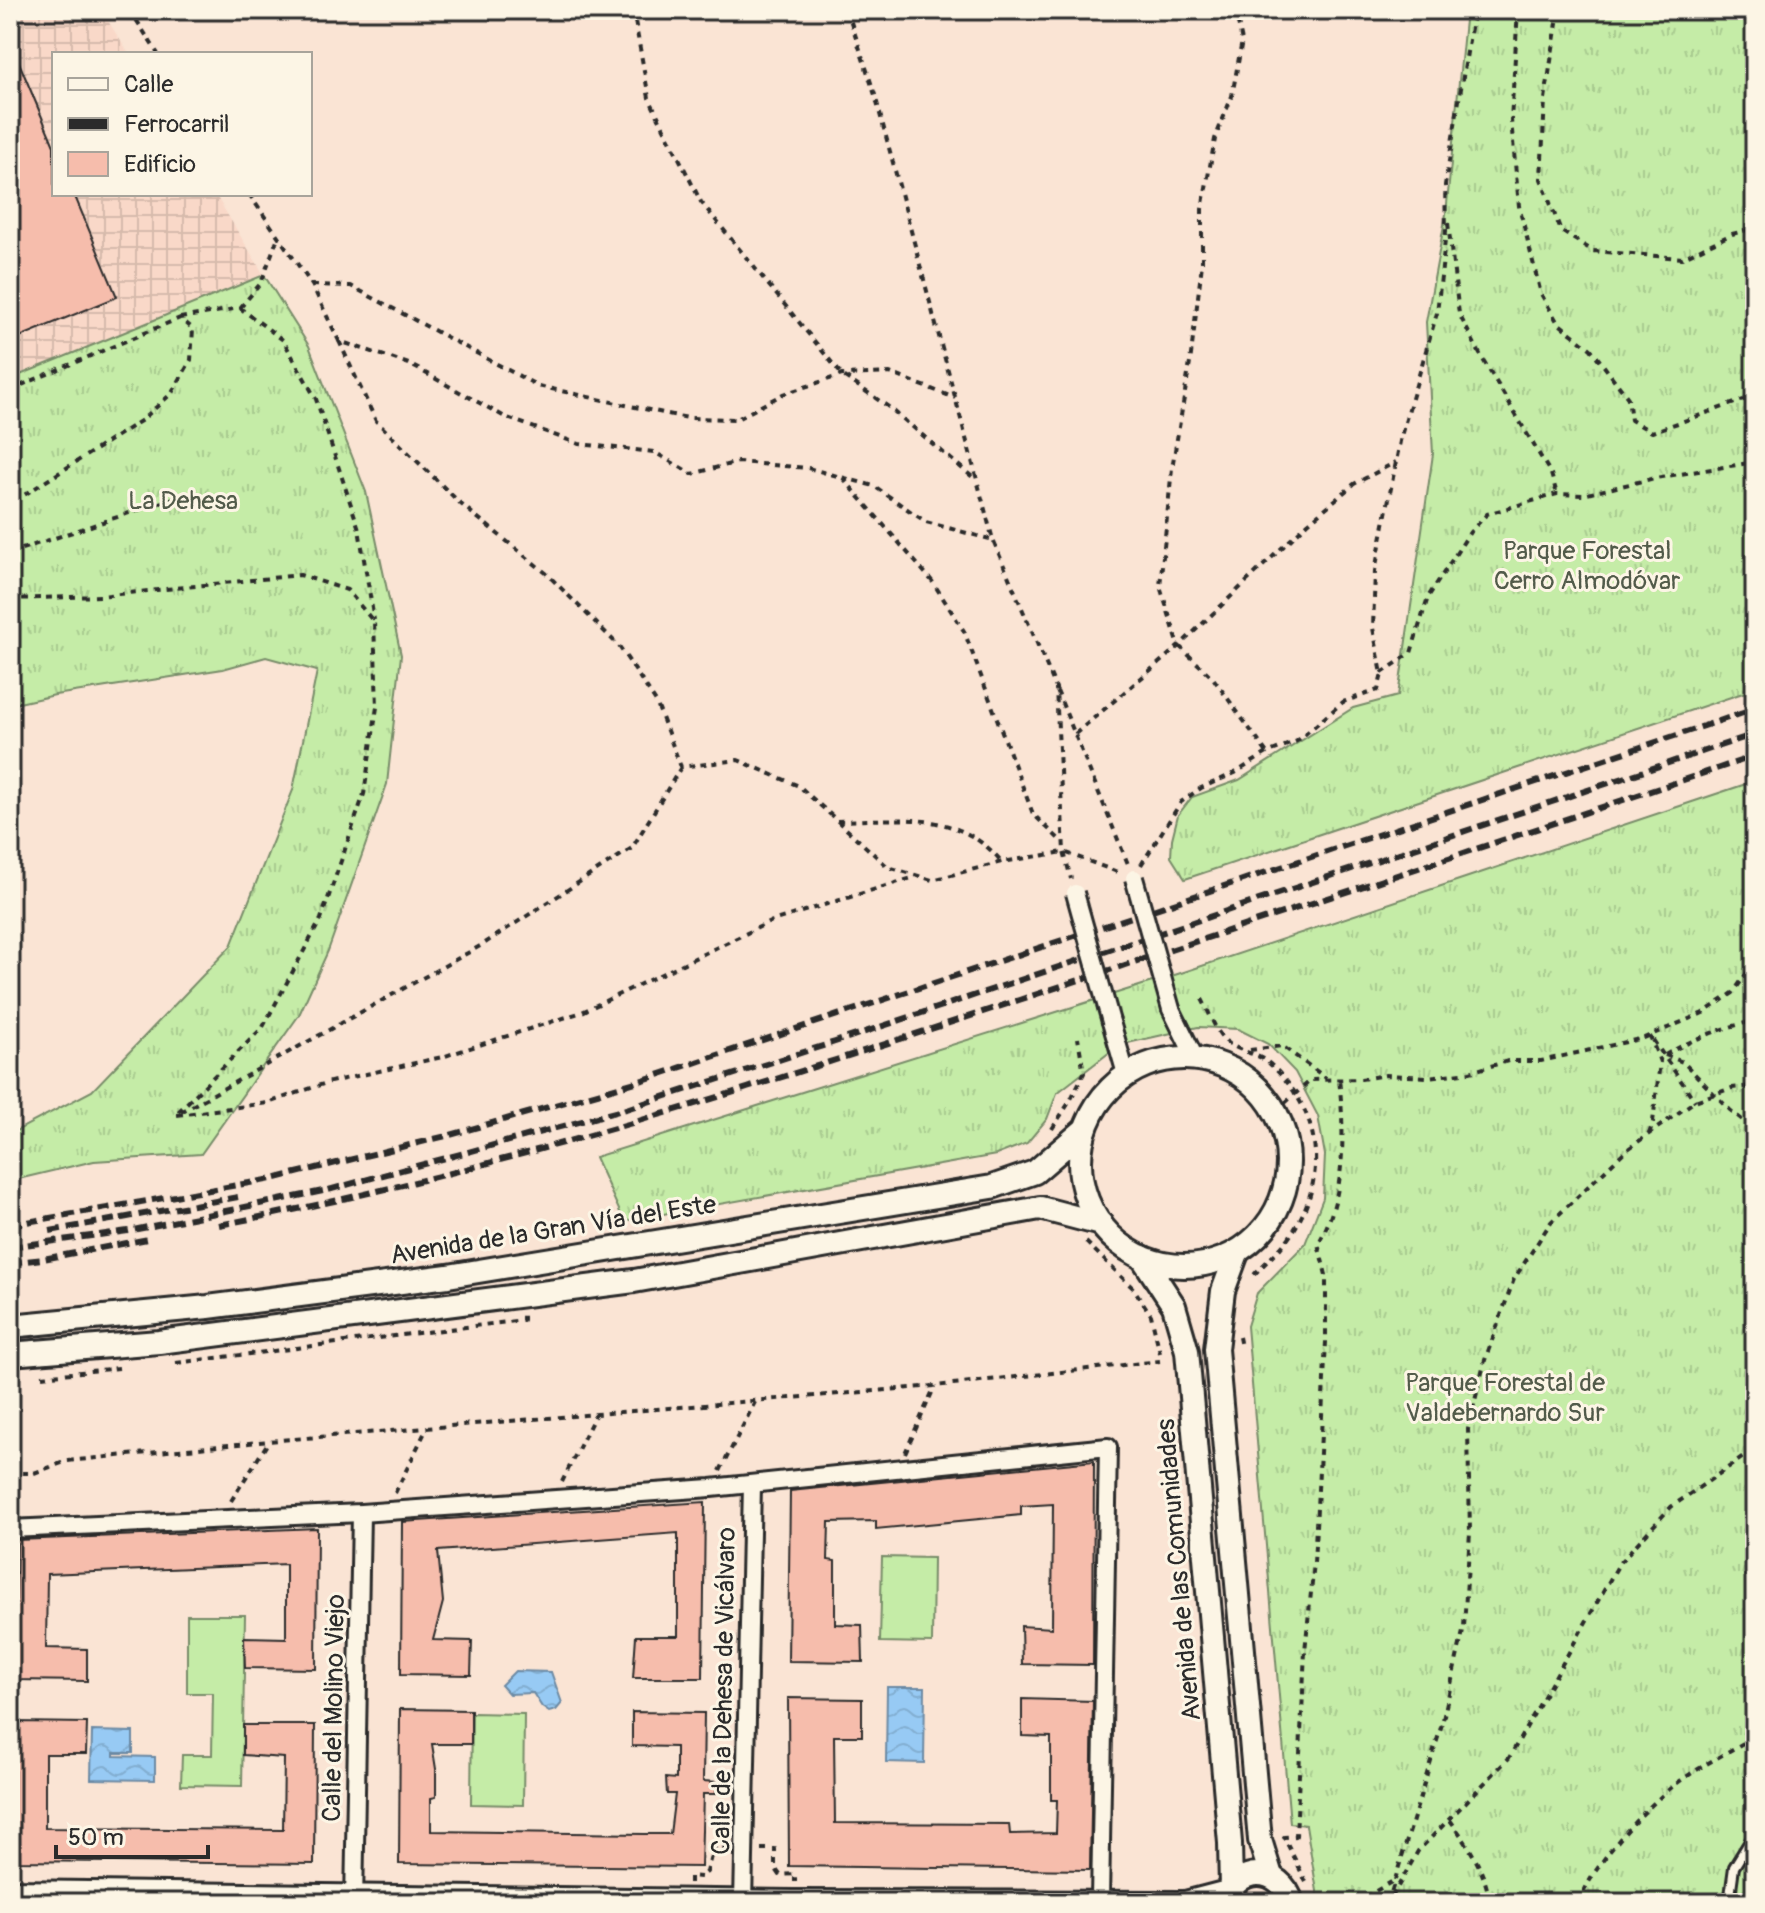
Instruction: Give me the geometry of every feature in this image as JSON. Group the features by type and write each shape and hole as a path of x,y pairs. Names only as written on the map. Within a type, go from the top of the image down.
{"street":[{"path":"1134,878 1171,1009 1195,1058"},
{"path":"1075,893 1126,1074"},
{"path":"1195,1058 1215,1062 1250,1081 1276,1111 1288,1150 1289,1170 1278,1209 1267,1226 1237,1253 1214,1262 1190,1266 1166,1265 1142,1257 1119,1243 1101,1224 1082,1184 1080,1152 1093,1110 1105,1093 1126,1074 1159,1060 1195,1058"},
{"name":"Avenida de la Gran Vía del Este","path":"10,1326 208,1307 448,1276 1000,1186 1035,1172 1085,1129"},
{"path":"10,1354 159,1342 634,1281 1040,1208 1101,1224"},
{"path":"1237,1253 1223,1291 1216,1349 1260,1840 1271,1876"},
{"name":"Avenida de las Comunidades","path":"1142,1257 1174,1306 1187,1351 1230,1843 1228,1896"},
{"path":"10,1529 386,1512 752,1485 1108,1447 1100,1900"},
{"name":"Calle de la Dehesa de Vicálvaro","path":"743,1900 752,1485"},
{"name":"Calle del Molino Viejo","path":"354,1898 361,1513"},
{"path":"10,1889 354,1898 1185,1900 1228,1896 1244,1877 1253,1874 1271,1876 1282,1883 1289,1893 1300,1895"}],"lane":[{"path":"1729,1903 1734,1867 1755,1833"}],"path":[{"path":"130,10 157,52"},
{"path":"633,10 649,98 701,202 842,375 890,408 977,482"},
{"path":"847,10 875,95 993,540 1134,878"},
{"path":"1235,10 1242,41 1232,96 1215,139 1202,209 1202,264 1190,363 1172,468 1160,586 1179,646 1213,678 1267,753"},
{"path":"1474,10 1445,185 1459,314 1551,474 1557,494"},
{"path":"1518,10 1511,120 1519,206 1541,294 1558,323 1591,349 1628,398 1631,420 1652,432 1755,396"},
{"path":"1559,10 1545,99 1541,179 1561,231 1593,251 1682,258 1732,234 1755,228"},
{"path":"250,196 312,285 376,421 462,505 546,573 619,646 656,702 681,767"},
{"path":"1134,878 1181,802 1267,753 1297,741 1343,702 1378,690 1382,674 1373,628 1375,571 1401,436 1437,313 1446,206"},
{"path":"10,390 180,318 240,308 261,283 278,237"},
{"path":"312,285 351,286 538,386 688,418 737,419 783,394 842,375 890,373 955,398"},
{"path":"175,1115 263,1027 321,919 364,794 377,707 374,622 359,529 316,399 283,340 240,308"},
{"path":"10,504 142,420 172,393 191,360 193,329 180,318"},
{"path":"339,341 409,364 505,417 579,444 654,452 692,474 738,462 808,468 874,486 926,522 993,540"},
{"path":"1075,734 1179,646 1331,503 1354,484 1396,462"},
{"path":"1382,674 1411,653 1428,597 1470,532 1487,514 1557,494 1583,495 1655,478 1755,462"},
{"path":"843,478 932,581 964,631 1033,814 1064,843"},
{"path":"10,553 195,491"},
{"path":"10,599 100,596 300,575 347,590 374,622"},
{"path":"1056,688 1064,852 1075,893"},
{"path":"681,767 738,760 799,786 888,867 932,880 1002,862 1064,852 1134,878"},
{"path":"175,1115 482,945 632,848 681,767"},
{"path":"835,821 916,820 960,828 990,849 1002,862"},
{"path":"175,1115 268,1103 326,1083 442,1057 540,1026 582,1012 772,921 918,876"},
{"path":"1276,1111 1311,1080 1386,1075 1428,1077 1470,1072 1508,1061 1541,1061 1650,1036 1703,1013 1733,993 1755,961"},
{"path":"1202,999 1225,1041 1269,1063 1295,1093 1315,1142 1317,1170 1303,1213 1290,1236 1246,1285"},
{"path":"1665,1055 1688,1042 1755,1021"},
{"path":"1650,1036 1695,1101"},
{"path":"1649,1134 1660,1062 1650,1036"},
{"path":"1049,1134 1084,1073 1078,1038"},
{"path":"1248,1051 1282,1046 1326,1078"},
{"path":"1665,1055 1683,1062 1755,1130"},
{"path":"1300,1895 1304,1872 1284,1837 1296,1836 1326,1342 1326,1275 1318,1244 1328,1226 1341,1165 1343,1117 1339,1079"},
{"path":"1389,1903 1442,1724 1464,1627 1470,1532 1468,1429 1485,1360 1514,1279 1551,1222 1624,1152 1695,1101 1732,1088 1755,1086"},
{"path":"1077,1239 1088,1243 1134,1289 1151,1315 1160,1353"},
{"path":"167,1364 523,1320 522,1309"},
{"path":"1238,1334 1241,1347"},
{"path":"10,1473 34,1473 67,1461 269,1441 935,1386 1160,1361"},
{"path":"42,1376 120,1368"},
{"path":"897,1469 935,1386"},
{"path":"711,1488 755,1402"},
{"path":"554,1499 595,1415"},
{"path":"386,1512 426,1430"},
{"path":"219,1520 269,1441"},
{"path":"1389,1903 1418,1851 1509,1758 1620,1562 1671,1507 1755,1449"},
{"path":"1579,1903 1618,1840 1675,1785 1755,1736"},
{"path":"1449,1819 1474,1852 1487,1885 1490,1903"},
{"path":"690,1885 690,1876 701,1877 707,1872 713,1848 732,1848"},
{"path":"758,1849 775,1849 775,1868 780,1875 795,1874"},
{"path":"1355,1903 1395,1880"}],"shaded area":[{"path":"10,10 101,10 128,52 52,52 52,196 216,196 264,275 10,379"}],"green space":[{"name":"Parque Forestal Cerro Almodóvar","path":"1466,10 1755,10 1755,689 1185,879 1171,857 1172,839 1178,815 1192,797 1239,780 1353,708 1398,696 1433,454 1426,322 1446,214"},
{"name":"La Dehesa","path":"264,275 309,346 366,492 401,655 387,784 328,951 299,1015 201,1154 94,1161 10,1181 10,1134 92,1091 231,946 293,790 317,671 266,657 223,669 10,705 10,379"},
{"name":"Parque Forestal de Valdebernardo Sur","path":"1755,781 1755,1903 1319,1903 1306,1825 1290,1823 1247,1326 1257,1293 1305,1244 1323,1198 1325,1155 1318,1116 1295,1072 1268,1044 1238,1029 1198,1027 1119,1045 1057,1093 1047,1119 1027,1143 996,1155 624,1221 595,1157 1184,972"},
{"path":"882,1557 933,1558 932,1643 880,1642"},
{"path":"187,1615 245,1615 242,1786 181,1785 182,1755 212,1755 213,1693 187,1693"},
{"path":"472,1713 524,1714 523,1805 471,1804"}],"water":[{"path":"515,1671 551,1672 562,1703 549,1712 533,1693 509,1694 501,1685"},
{"path":"887,1687 925,1687 924,1763 886,1762"},
{"path":"92,1731 133,1732 133,1753 114,1753 114,1756 155,1757 155,1780 91,1779"}],"building":[{"path":"10,41 52,141 52,196 75,196 117,297 10,341"},
{"path":"1094,1461 1093,1665 1022,1664 1021,1626 1052,1628 1053,1504 1021,1506 1021,1515 876,1529 876,1521 829,1522 828,1560 835,1561 835,1624 862,1625 863,1662 788,1661 790,1491"},
{"path":"705,1502 703,1678 633,1678 636,1636 678,1636 678,1533 438,1551 443,1602 433,1640 472,1641 471,1675 401,1674 402,1522"},
{"path":"317,1528 316,1669 245,1668 244,1637 286,1638 286,1564 47,1574 46,1648 87,1649 87,1681 15,1680 17,1540"},
{"path":"788,1698 862,1699 862,1736 834,1736 835,1823 1009,1824 1010,1834 1056,1833 1057,1800 1051,1800 1051,1737 1022,1736 1022,1699 1093,1701 1090,1870 789,1866"},
{"path":"400,1709 471,1710 471,1744 432,1744 436,1797 431,1798 431,1831 644,1834 670,1834 675,1794 667,1794 666,1778 676,1779 676,1747 632,1746 632,1712 704,1713 703,1781 717,1782 716,1794 703,1794 701,1867 399,1864"},
{"path":"15,1722 87,1723 86,1754 45,1754 45,1828 283,1830 284,1758 243,1755 243,1725 315,1725 314,1864 14,1861"}],"railway":[{"path":"10,1225 272,1179 450,1135 643,1080 1755,709"},
{"path":"10,1247 128,1231 328,1190 626,1109 1755,734"},
{"path":"219,1225 422,1180 722,1096 1755,756"},
{"path":"50,1231 238,1197"},
{"path":"10,1263 148,1239"}]}
